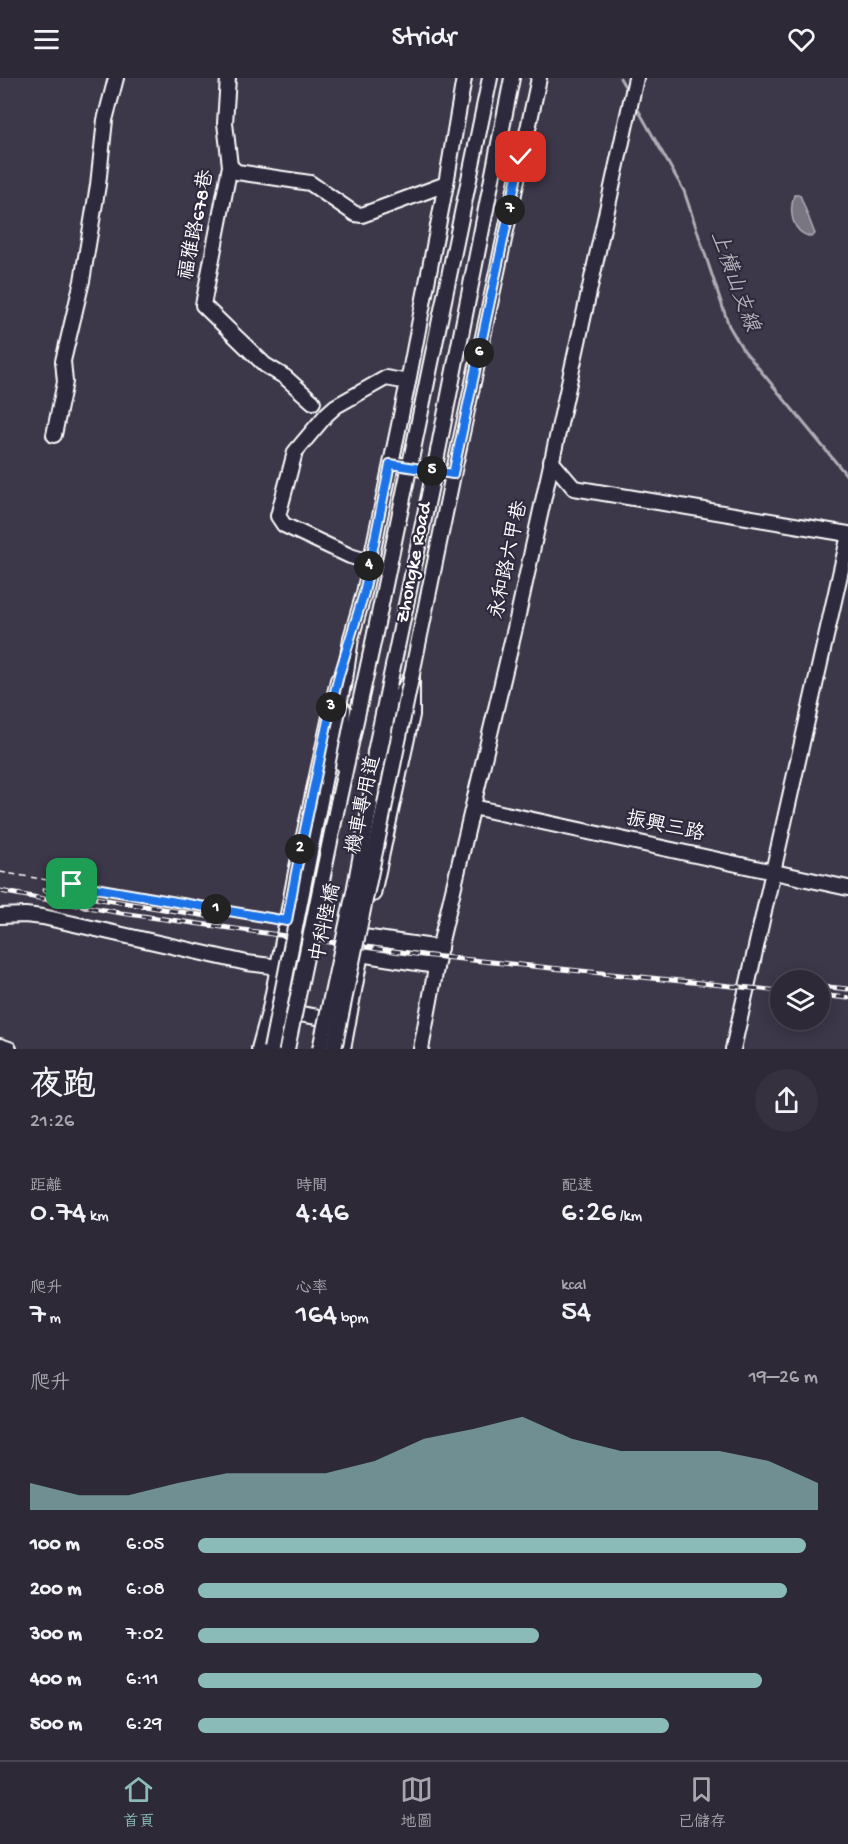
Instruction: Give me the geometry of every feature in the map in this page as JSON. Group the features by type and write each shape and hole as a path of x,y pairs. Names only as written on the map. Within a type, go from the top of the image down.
{"street":[{"path":"54,435 65,381 63,361 82,281 98,185 105,120 116,78"},
{"name":"福雅路678巷","path":"228,78 225,123 230,166 203,305 265,365 285,377 313,402"},
{"path":"259,1049 279,967 296,872 328,720 364,593 408,382 464,78"},
{"name":"Zhongke Road","path":"338,803 490,78"},
{"name":"Zhongke Road","path":"370,805 375,752 434,471 512,78"},
{"name":"Zhongke Road","path":"343,1049 360,954 412,715 412,674 539,78"},
{"name":"永和路六甲巷","path":"421,1049 436,966 516,624 631,82"},
{"path":"230,166 237,172 310,183 355,214 362,215 446,184"},
{"path":"370,562 350,556 284,525 278,516 295,452 327,414 336,406 386,378 408,382"},
{"path":"551,461 574,488 848,534"},
{"path":"390,464 453,474"},
{"path":"733,1049 848,539"},
{"path":"272,1049 351,638"},
{"path":"370,805 400,696 412,674"},
{"name":"機車專用道","path":"334,1049 412,674"},
{"path":"338,803 345,675"},
{"name":"中科陸橋","path":"287,1049 338,803"},
{"name":"中科陸橋","path":"320,1049 370,805"},
{"name":"振興三路","path":"473,807 848,888"},
{"path":"0,916 44,917 247,963 279,967"},
{"path":"364,937 440,948"},
{"path":"360,954 436,966"},
{"path":"270,1009 348,1022"},
{"path":"0,1046 9,1049"}],"path":[{"path":"0,872 287,921"}],"shaded area":[{"path":"794,195 800,195 815,234 811,237 799,231 793,220"}],"waterway":[{"name":"上橫山支線","path":"620,78 628,92"},
{"name":"上橫山支線","path":"636,106 684,191 729,326 742,348 848,477"}],"railway":[{"path":"44,890 207,916"},
{"path":"0,891 121,913 422,955 770,990"},
{"path":"830,987 848,989"},
{"path":"830,996 848,998"}],"route":[{"path":"72,884 287,921 328,720 364,593 390,464 453,474 521,157"}]}
